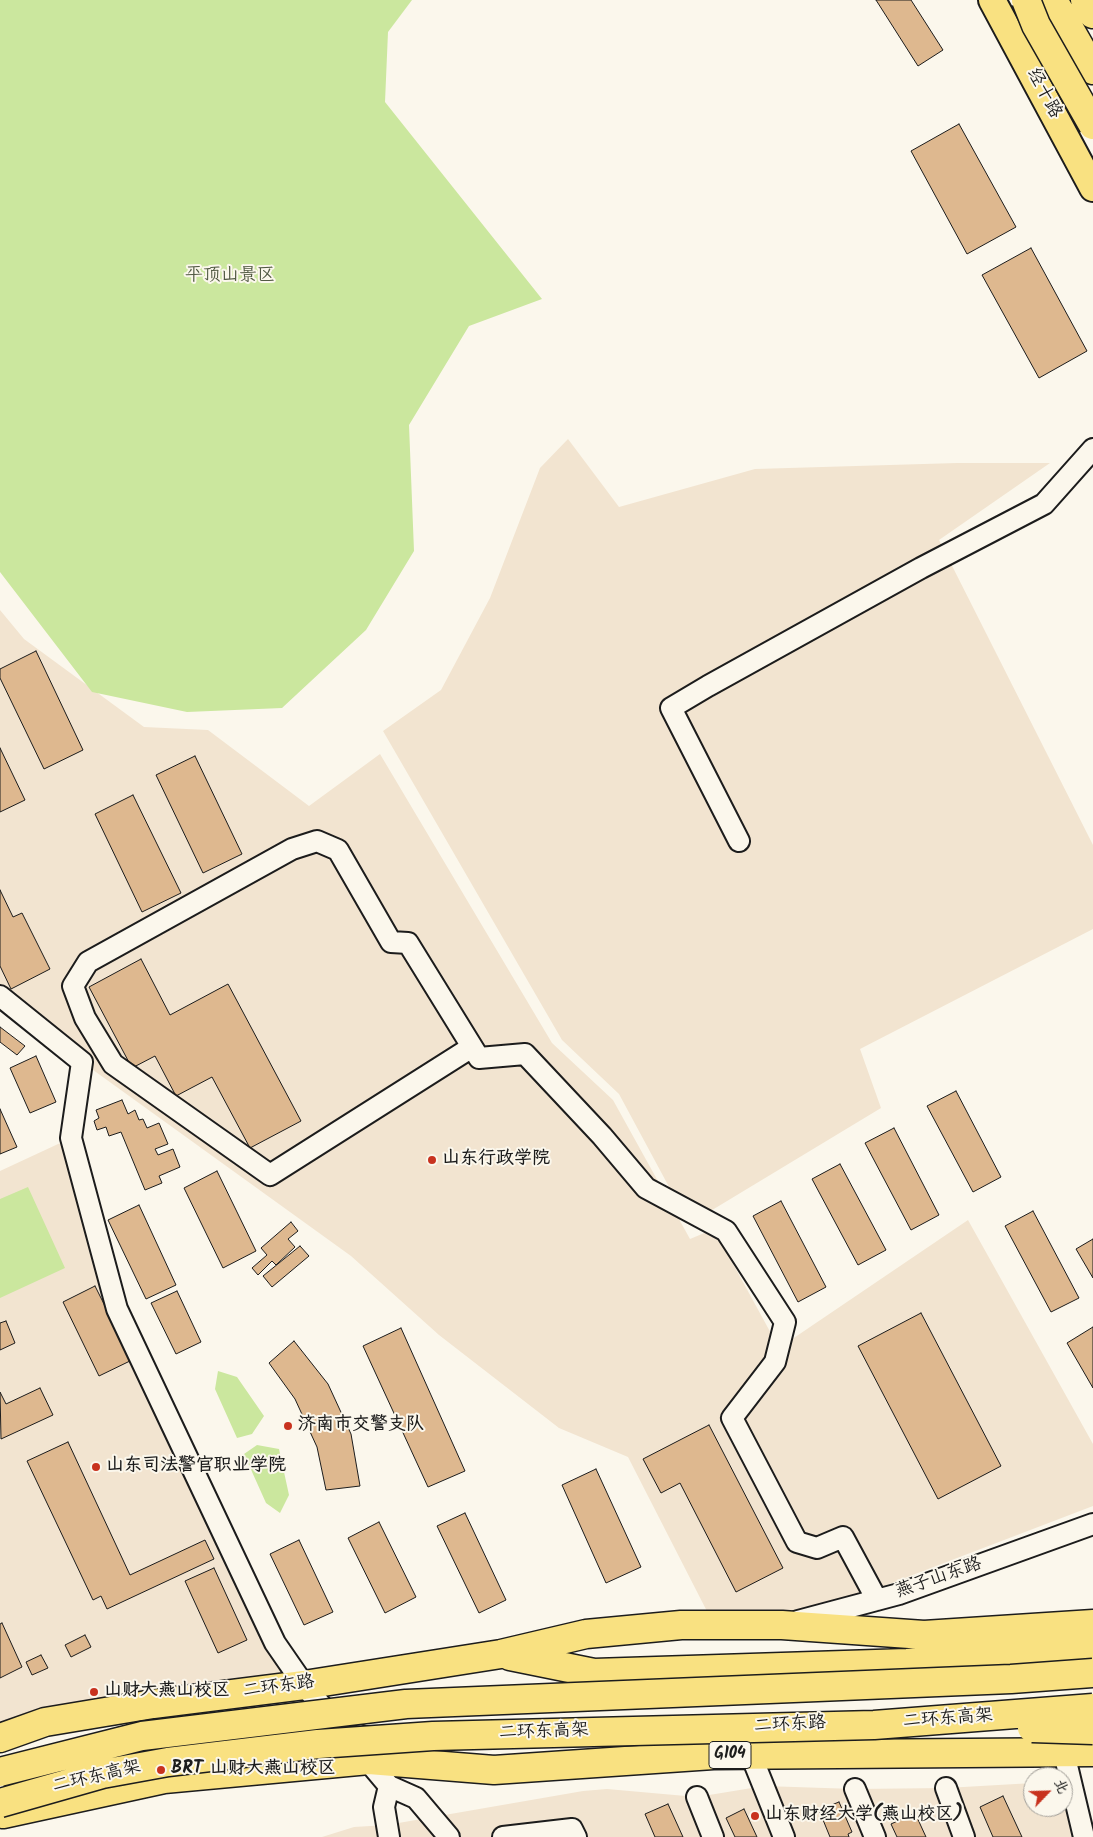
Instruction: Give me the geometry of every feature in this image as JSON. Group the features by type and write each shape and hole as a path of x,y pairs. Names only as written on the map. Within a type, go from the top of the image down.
{"highway":[{"path":"1026,0 1036,25 1093,124"},
{"path":"1053,0 1093,70"},
{"path":"1085,0 1093,14"},
{"name":"二环东路","path":"0,1738 45,1722 153,1704 304,1685 501,1654 586,1634 605,1632 681,1625 782,1625 924,1635 1093,1624"},
{"path":"501,1654 730,1654 922,1650 1093,1639"},
{"path":"891,1683 1093,1649"},
{"name":"二环东路","path":"501,1654 594,1673 907,1663 1093,1649"},
{"name":"二环东高架","path":"0,1772 142,1736 406,1704 1011,1679 1093,1673"},
{"name":"二环东高架","path":"0,1803 102,1774 168,1762 318,1744 433,1736 874,1725 1093,1708"},
{"path":"969,1718 1042,1729 1093,1730"},
{"name":"二环东路","path":"394,1774 465,1745 530,1737 897,1721 1046,1724 1093,1720"},
{"path":"394,1774 604,1748 737,1742 900,1746 1030,1743 1093,1734"},
{"name":"二环东路","path":"0,1815 164,1779 369,1760 394,1774 494,1770 713,1755 1093,1752"}],"main road":[{"name":"经十路","path":"992,0 1093,188"}],"street":[{"path":"739,840 671,708 921,568 1044,504 1093,449"},
{"path":"472,1047 270,1175 114,1064 86,1018 73,986 88,962 292,849 316,841 338,850 391,942 408,944 479,1058 525,1054 602,1136 646,1188 726,1231 785,1322 776,1362 732,1418 797,1542 817,1548 843,1537 877,1600"},
{"path":"0,996 82,1062 71,1138 117,1309 275,1643 304,1685 369,1760 383,1722"},
{"name":"燕子山东路","path":"782,1625 899,1594 1093,1524"},
{"path":"304,1685 383,1722 886,1706 1093,1694"},
{"path":"1064,1752 1084,1837"},
{"path":"751,1755 784,1837"},
{"path":"389,1837 384,1807 394,1774"},
{"path":"394,1774 449,1837"},
{"path":"946,1788 964,1837"},
{"path":"855,1789 875,1837"},
{"path":"697,1797 713,1837"},
{"path":"505,1837 572,1829 576,1837"}],"shaded area":[{"path":"568,439 619,507 755,469 957,463 1050,463 939,540 1093,845 1093,929 860,1049 881,1108 689,1224 619,1094 562,1040 383,731 441,690 490,598 540,468"},
{"name":"山东行政学院","path":"0,610 24,639 144,727 208,730 309,806 380,754 552,1043 613,1100 690,1239 714,1229 779,1348 968,1220 1093,1444 1093,1506 782,1625 714,1625 628,1457 559,1428 439,1335 351,1256 82,1062 0,996"},
{"name":"山东司法警官职业学院","path":"71,1138 117,1309 304,1685 0,1738 0,1171"},
{"name":"山东财经大学(燕山校区)","path":"1023,1784 1023,1817 1070,1817 1075,1837 322,1837 354,1827 387,1825 583,1791 607,1789 697,1797 764,1786 855,1789 946,1788"}],"green space":[{"name":"平顶山景区","path":"0,0 412,0 388,32 385,102 542,299 469,326 409,425 414,551 366,630 282,708 187,712 92,692 0,572"},
{"path":"28,1187 65,1268 0,1298 0,1199"},
{"path":"218,1371 237,1377 264,1416 252,1434 237,1438 215,1389"},
{"path":"257,1445 279,1449 289,1495 280,1513 266,1503 244,1454"}],"building":[{"path":"876,0 911,0 943,50 918,66"},
{"path":"959,124 1016,227 967,254 911,151"},
{"path":"1031,248 1087,351 1039,378 982,275"},
{"path":"36,651 83,750 44,769 0,678 0,669"},
{"path":"0,748 25,800 0,812"},
{"path":"195,756 242,854 203,873 156,775"},
{"path":"133,795 181,893 142,912 95,814"},
{"path":"0,890 13,917 22,913 50,969 11,989 0,966"},
{"path":"141,959 170,1015 228,984 301,1121 250,1148 212,1077 176,1096 155,1056 132,1068 89,987"},
{"path":"0,1027 25,1046 17,1055 0,1042"},
{"path":"36,1056 56,1102 30,1113 10,1068"},
{"path":"956,1091 1001,1177 973,1192 927,1106"},
{"path":"122,1100 128,1114 135,1110 139,1120 143,1119 147,1128 159,1123 168,1144 155,1149 158,1155 173,1149 180,1167 159,1176 162,1183 145,1190 121,1132 109,1136 106,1127 97,1130 94,1121 99,1118 96,1110"},
{"path":"0,1109 17,1147 0,1154"},
{"path":"894,1128 939,1215 911,1230 865,1143"},
{"path":"840,1164 886,1250 858,1265 812,1179"},
{"path":"217,1171 256,1251 223,1268 184,1188"},
{"path":"781,1201 826,1287 798,1302 753,1216"},
{"path":"139,1205 176,1285 146,1299 108,1220"},
{"path":"1033,1211 1079,1298 1051,1312 1005,1226"},
{"path":"291,1222 298,1231 288,1239 295,1247 276,1265 272,1261 258,1275 252,1268 267,1255 261,1248"},
{"path":"1093,1239 1093,1278 1076,1249"},
{"path":"300,1246 309,1256 272,1287 263,1276"},
{"path":"95,1286 132,1360 99,1376 63,1302"},
{"path":"177,1291 201,1342 176,1354 151,1303"},
{"path":"921,1313 1001,1466 938,1499 858,1346"},
{"path":"6,1321 15,1343 0,1350 0,1323"},
{"path":"1093,1327 1093,1388 1067,1343"},
{"path":"401,1328 465,1471 428,1487 363,1346"},
{"path":"294,1341 328,1384 351,1434 360,1486 326,1490 317,1447 295,1399 269,1363"},
{"path":"40,1388 53,1415 1,1439 0,1392 6,1404"},
{"path":"709,1425 783,1568 736,1592 680,1483 661,1493 643,1459"},
{"path":"68,1442 130,1575 205,1540 214,1559 107,1609 101,1596 93,1600 27,1461"},
{"path":"596,1469 641,1567 606,1583 562,1485"},
{"path":"465,1513 506,1600 479,1613 437,1526"},
{"path":"379,1522 416,1597 385,1613 348,1538"},
{"path":"299,1540 333,1612 304,1625 270,1554"},
{"path":"214,1568 247,1640 218,1653 185,1581"},
{"path":"2,1623 22,1667 0,1678 0,1624"},
{"path":"85,1635 91,1647 71,1657 65,1645"},
{"path":"41,1655 48,1668 32,1675 26,1662"},
{"path":"1003,1796 1022,1837 993,1837 980,1807"},
{"path":"839,1802 852,1832 848,1834 849,1837 830,1837 819,1810"},
{"path":"668,1804 683,1837 655,1837 645,1814"},
{"path":"744,1809 757,1837 735,1837 726,1818"},
{"path":"915,1813 926,1837 897,1837 891,1824"}],"place":[{"name":"山东行政学院","path":"432,1160"},
{"name":"济南市交警支队","path":"288,1426"},
{"name":"山东司法警官职业学院","path":"96,1467"},
{"name":"山财大燕山校区","path":"94,1692"},
{"name":"BRT 山财大燕山校区","path":"161,1770"},
{"name":"山东财经大学(燕山校区)","path":"755,1816"}]}
